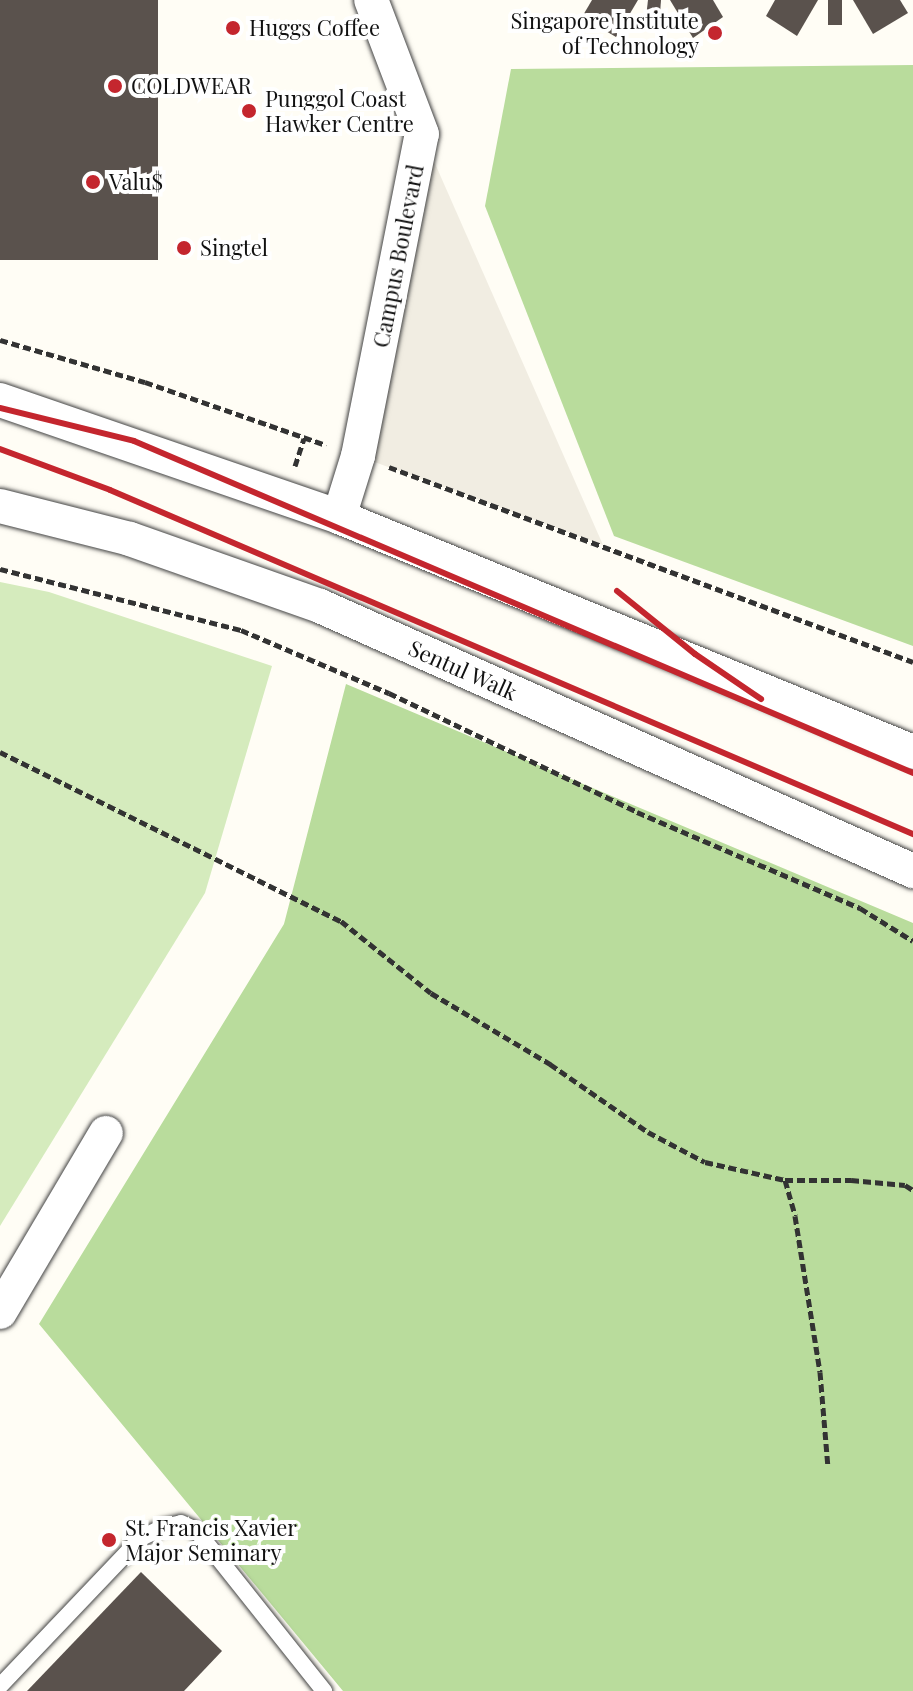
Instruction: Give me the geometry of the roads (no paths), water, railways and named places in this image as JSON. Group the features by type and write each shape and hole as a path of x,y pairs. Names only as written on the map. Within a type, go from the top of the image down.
{"street":[{"name":"Campus Boulevard","path":"339,517 358,456 422,134 371,0"},
{"path":"0,400 339,517 913,752"},
{"name":"Sentul Walk","path":"0,506 130,539 320,606 913,871"},
{"path":"0,1312 106,1133"}],"lane":[{"path":"0,1686 141,1538 181,1523 196,1530 324,1691"}],"railway":[{"path":"0,408 134,441 913,773"},
{"path":"0,449 110,490 913,834"},
{"path":"617,591 695,654 761,699"}],"place":[{"name":"Huggs Coffee","path":"233,28"},
{"name":"Singapore Institute of Technology","path":"715,33"},
{"name":"COLDWEAR","path":"115,86"},
{"name":"Punggol Coast Hawker Centre","path":"249,111"},
{"name":"Valu$","path":"93,182"},
{"name":"Singtel","path":"184,248"},
{"name":"St. Francis Xavier Major Seminary","path":"109,1540"}]}
